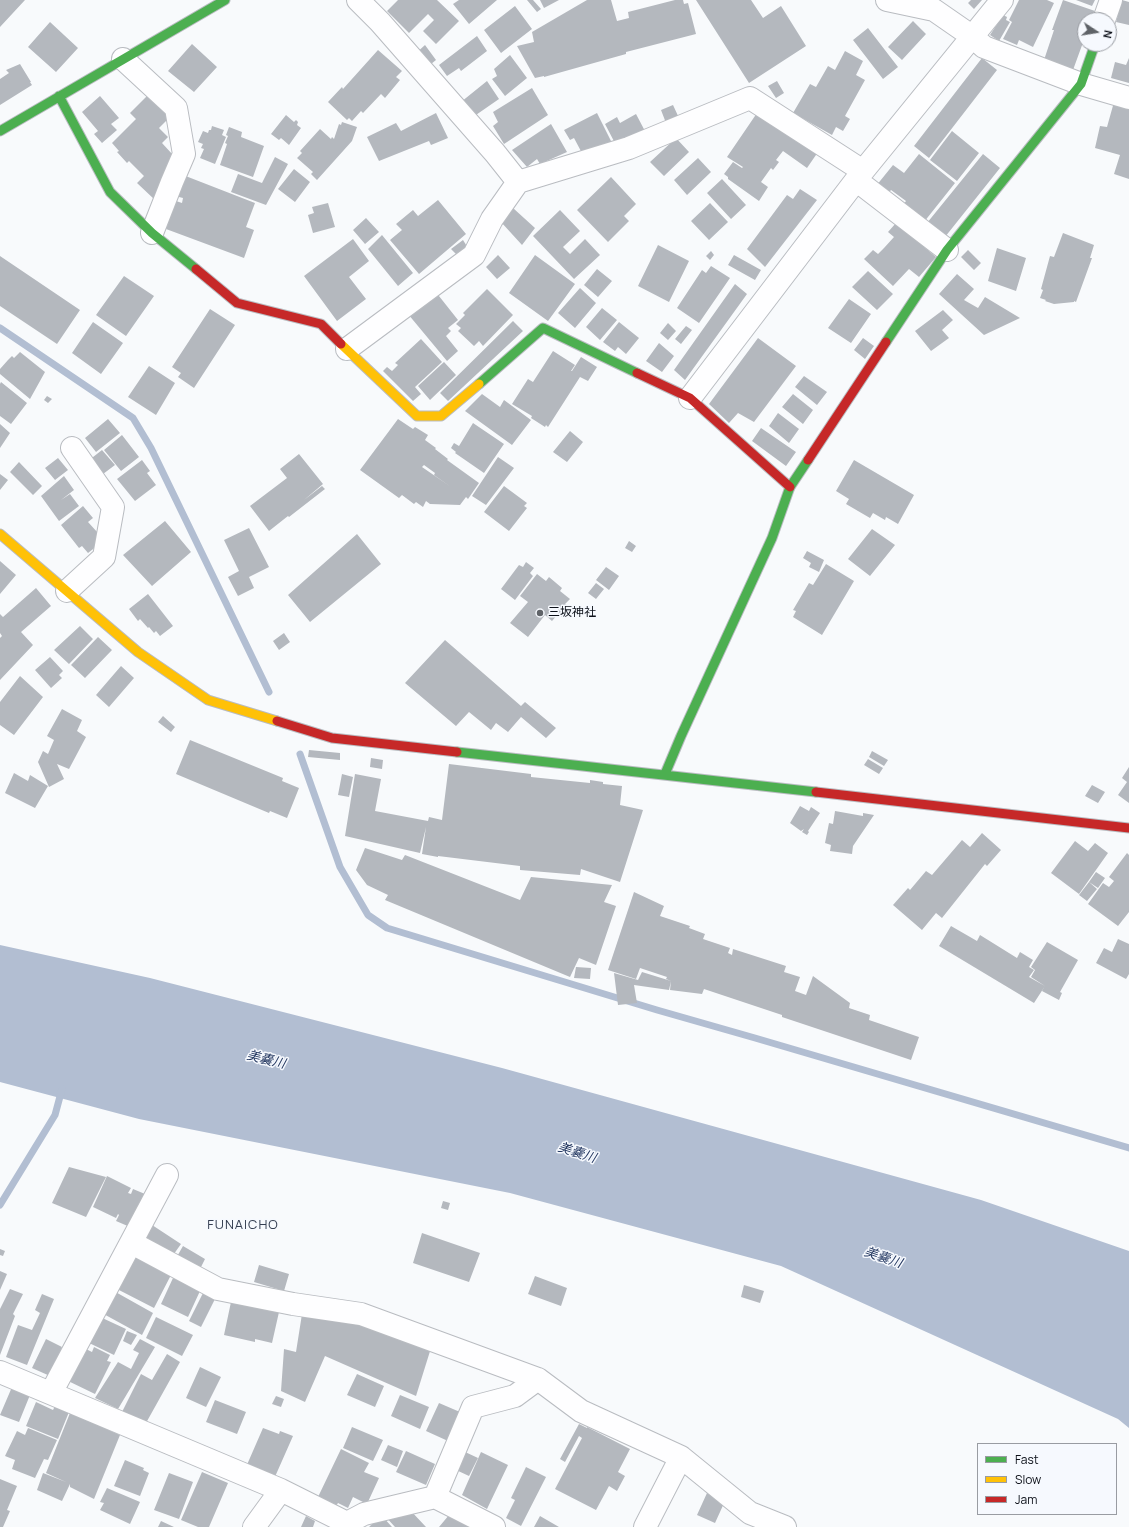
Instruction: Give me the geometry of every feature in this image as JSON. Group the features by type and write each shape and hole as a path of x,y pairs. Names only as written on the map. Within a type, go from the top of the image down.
{"street":[{"path":"0,131 224,0"},
{"path":"358,0 380,22 518,182"},
{"path":"887,0 934,10 973,37 984,47 1081,84 1129,98"},
{"path":"690,398 859,176 1002,0"},
{"path":"1107,12 1111,0"},
{"path":"665,774 680,736 772,538 790,487 946,250 1081,84 1092,52"},
{"path":"123,59 176,108 184,154 152,233"},
{"path":"59,96 110,192 152,233 237,303 321,324 417,416 441,416 543,328 690,398 790,487"},
{"path":"347,349 474,255 492,219 518,182 629,148 750,98 859,176 946,250"},
{"path":"67,591 104,557 113,506 72,448"},
{"path":"0,534 138,652 208,700 325,736 340,739 665,774 1129,828"},
{"path":"51,1394 167,1175"},
{"path":"132,1243 218,1290 293,1304 361,1314 538,1379 581,1410 681,1457 750,1513 785,1527"},
{"path":"0,1372 281,1490 349,1525 364,1514 435,1497 494,1527"},
{"path":"435,1497 473,1408 515,1396 538,1379"},
{"path":"645,1527 681,1457"},
{"path":"254,1527 281,1490"}],"water":[{"name":"美嚢川","path":"0,945 150,978 502,1068 981,1200 1129,1251 1129,1428 1118,1419 781,1266 510,1193 139,1119 0,1082"}],"building":[{"path":"0,0 25,0 0,27"},
{"path":"398,0 437,0 459,21 436,44 423,31 434,20 428,14 409,33 387,11"},
{"path":"459,0 497,0 469,24 453,4"},
{"path":"527,0 533,0 541,9 537,12"},
{"path":"540,0 559,0 544,8"},
{"path":"587,0 611,0 617,21 629,18 628,12 675,0 683,0 684,4 688,3 696,34 626,52 626,54 544,77 535,78 517,46 534,42 532,32"},
{"path":"696,0 751,0 763,18 781,6 806,46 749,83"},
{"path":"971,0 982,0 974,9 968,3"},
{"path":"1019,0 1047,0 1054,3 1033,47 1019,40 1017,45 1003,39 1012,22 1009,20"},
{"path":"1063,0 1095,11 1077,12 1077,52 1080,52 1073,70 1044,60 1054,30 1052,30"},
{"path":"1076,0 1095,0 1092,6"},
{"path":"1122,0 1129,2 1129,25 1117,22"},
{"path":"515,6 532,29 501,53 484,30"},
{"path":"1003,15 1007,17 1006,20 1010,22 999,41 990,35"},
{"path":"913,21 926,34 902,60 888,47"},
{"path":"50,22 78,48 56,72 28,47"},
{"path":"868,28 898,67 883,79 853,40"},
{"path":"477,36 487,51 461,71 459,68 447,76 439,65"},
{"path":"192,44 217,67 194,92 168,71"},
{"path":"425,45 436,60 426,68 414,55"},
{"path":"378,50 402,71 396,77 400,80 385,98 381,94 363,113 361,111 352,121 349,118 347,120 328,102 342,87 343,89"},
{"path":"845,51 863,61 856,75 865,80 845,116 850,119 843,131 836,127 832,135 793,113 810,84 816,87 828,66 835,70"},
{"path":"510,55 527,78 505,96 492,79 497,76 494,69"},
{"path":"982,58 997,70 929,158 914,146"},
{"path":"1129,58 1129,83 1111,78 1115,62 1126,65"},
{"path":"20,64 32,85 0,105 0,79 9,73 6,70"},
{"path":"487,81 499,99 473,117 461,102"},
{"path":"777,81 784,93 776,98 768,86"},
{"path":"532,88 548,115 504,144 493,126 498,122 493,112"},
{"path":"148,95 171,118 159,128 168,137 162,143 173,155 170,157 172,159 155,200 137,183 144,176 129,161 127,163 117,152 119,151 112,143 136,119 130,113"},
{"path":"100,96 119,118 111,124 117,130 102,143 94,134 98,131 82,112"},
{"path":"1114,102 1129,106 1129,179 1114,174 1120,155 1095,148 1100,126 1107,127"},
{"path":"673,105 679,118 666,123 661,110"},
{"path":"436,113 448,138 431,145 429,141 379,161 367,137 396,123 401,131"},
{"path":"597,113 612,143 583,155 574,138 570,140 564,130"},
{"path":"757,113 818,152 807,168 783,151 776,160 779,162 773,170 771,168 761,182 768,187 759,201 728,179 728,177 724,174 733,162 742,168 743,167 727,157"},
{"path":"636,114 646,133 617,147 605,124 617,117 620,123"},
{"path":"286,115 294,122 296,120 298,122 297,125 301,128 289,145 281,138 279,140 271,134"},
{"path":"342,122 357,127 352,141 317,180 311,174 313,172 297,158 302,153 300,151 320,129 331,139 332,137 334,139 339,124 341,125"},
{"path":"551,124 567,152 540,164 537,159 527,167 512,150"},
{"path":"212,126 224,130 222,135 226,137 215,164 200,158 204,149 201,148 203,144 198,142 203,131 208,133"},
{"path":"229,127 242,132 241,137 264,146 253,177 220,165 227,144 225,143 228,136 226,135"},
{"path":"952,131 979,153 957,181 930,160"},
{"path":"676,138 689,152 664,176 650,162"},
{"path":"919,154 955,183 924,222 903,205 906,201 891,190 887,195 876,186 893,165 904,173"},
{"path":"983,154 1000,168 945,237 927,223"},
{"path":"275,157 288,164 266,205 231,192 238,174 262,183"},
{"path":"698,158 711,172 687,195 674,180"},
{"path":"294,169 310,182 295,202 278,189"},
{"path":"183,175 255,203 246,227 254,230 244,258 166,229 176,201 182,203 183,198 175,196"},
{"path":"611,177 636,204 624,216 629,221 608,242 577,210"},
{"path":"722,179 746,205 731,219 707,193"},
{"path":"800,189 817,200 765,267 747,249 787,195 793,199"},
{"path":"438,200 466,234 419,274 390,240 402,230 396,224 413,210 418,216"},
{"path":"328,203 335,227 313,233 308,215 314,213 312,207"},
{"path":"710,203 728,222 709,240 691,221"},
{"path":"513,208 535,228 522,245 501,222"},
{"path":"560,210 580,231 563,247 570,254 585,239 600,255 574,279 533,236"},
{"path":"366,218 379,232 365,244 353,230"},
{"path":"896,223 936,257 919,277 909,269 893,286 864,259 873,250 878,254 894,237 888,232"},
{"path":"1063,233 1094,245 1090,258 1092,258 1076,302 1054,304 1040,298 1043,290 1041,289 1050,256 1054,257"},
{"path":"382,235 413,273 398,286 368,249"},
{"path":"353,239 369,261 349,277 366,299 337,321 304,276"},
{"path":"463,240 468,248 458,256 451,249"},
{"path":"658,245 689,261 669,302 638,286"},
{"path":"997,248 1026,258 1016,291 988,281"},
{"path":"968,250 981,263 974,270 961,257"},
{"path":"711,251 714,255 710,260 706,256"},
{"path":"498,255 510,268 497,279 486,267"},
{"path":"535,255 575,284 548,321 509,293"},
{"path":"734,255 761,270 755,280 728,265"},
{"path":"0,256 80,310 57,344 0,306"},
{"path":"711,266 730,278 699,323 677,308 702,270 706,273"},
{"path":"597,269 612,281 598,297 584,285"},
{"path":"868,271 893,294 877,310 852,287"},
{"path":"957,274 974,289 964,300 978,308 985,297 1020,318 984,335 939,294"},
{"path":"124,276 154,296 126,336 96,315"},
{"path":"735,284 747,294 685,380 674,370"},
{"path":"580,288 596,303 575,328 558,313"},
{"path":"487,289 513,315 483,346 479,341 474,346 458,331 461,328 456,324 465,315 463,313"},
{"path":"435,291 458,320 448,328 451,331 446,336 458,351 447,361 408,314"},
{"path":"849,299 871,314 851,343 828,328"},
{"path":"602,308 617,320 600,340 586,327"},
{"path":"210,309 235,325 194,388 178,377 181,373 172,367"},
{"path":"943,310 953,320 942,330 949,338 931,351 915,331"},
{"path":"513,321 523,331 448,401 440,393"},
{"path":"93,322 123,343 101,374 72,353"},
{"path":"619,322 639,338 626,354 618,347 615,351 603,342"},
{"path":"668,323 676,331 668,340 660,333"},
{"path":"686,326 692,330 681,344 675,339"},
{"path":"758,338 796,366 754,422 738,413 729,423 709,404"},
{"path":"863,338 874,346 865,359 854,350"},
{"path":"421,339 442,362 415,387 421,394 413,401 383,371 387,367 392,371 398,365 395,363"},
{"path":"659,343 674,356 662,372 646,361"},
{"path":"553,351 575,365 571,371 581,357 597,367 588,381 580,377 548,427 546,425 545,427 531,418 532,416 512,404 528,379 533,382"},
{"path":"20,352 45,372 30,399 0,374 0,369 8,360 12,356 14,358"},
{"path":"444,362 456,375 430,400 418,386"},
{"path":"149,366 175,383 156,415 128,397"},
{"path":"804,376 827,392 817,405 795,387"},
{"path":"1,382 27,403 11,424 0,416"},
{"path":"482,394 500,407 504,400 531,420 512,445 465,411"},
{"path":"793,394 813,410 803,424 782,407"},
{"path":"47,396 52,399 48,403 44,400"},
{"path":"778,413 799,429 789,443 769,426"},
{"path":"108,419 120,433 96,452 85,438"},
{"path":"398,419 413,429 415,427 428,435 425,440 436,448 435,449 448,459 447,460 479,483 468,499 466,497 460,505 430,504 426,501 423,507 416,502 414,504 402,495 399,498 360,470","holes":["424,465 435,473 434,475 451,487 422,467"]},
{"path":"473,423 504,444 484,473 455,453 456,452 451,448 454,443 459,446"},
{"path":"0,424 10,433 0,448"},
{"path":"761,428 796,452 786,466 752,441"},
{"path":"570,431 583,442 567,462 553,452"},
{"path":"122,435 139,457 121,471 104,450"},
{"path":"102,450 115,465 103,474 88,461"},
{"path":"299,454 323,484 304,500 322,486 325,489 269,531 250,506 287,478 280,469"},
{"path":"498,457 514,468 486,505 472,496"},
{"path":"58,458 68,470 55,480 45,468"},
{"path":"142,460 150,471 147,473 156,485 135,501 117,479"},
{"path":"854,460 914,495 898,524 886,517 885,520 873,513 870,518 846,504 849,499 836,491"},
{"path":"19,462 42,486 33,495 10,472"},
{"path":"0,474 8,480 0,490"},
{"path":"64,476 74,490 61,500 70,494 79,506 59,521 41,496"},
{"path":"504,486 527,503 524,506 527,508 509,531 484,512"},
{"path":"83,506 93,518 88,522 98,533 96,535 102,542 88,553 82,546 79,548 61,525"},
{"path":"165,521 191,552 152,586 123,555"},
{"path":"249,528 269,567 249,577 254,588 238,596 228,577 239,571 224,540"},
{"path":"872,529 895,545 870,576 848,559"},
{"path":"357,534 381,564 310,622 288,595"},
{"path":"629,541 636,546 632,552 625,548"},
{"path":"807,551 824,560 819,572 809,567 811,563 803,558"},
{"path":"0,561 16,575 0,594"},
{"path":"526,562 534,568 530,573 533,576 515,600 501,589 519,565 523,567"},
{"path":"826,564 854,581 822,635 793,617 796,611 793,610 809,583 813,585"},
{"path":"606,567 619,576 609,590 596,580"},
{"path":"537,574 546,581 549,577 562,588 560,591 570,599 565,604 570,607 562,617 558,614 552,621 545,615 528,637 510,623 528,602 520,596"},
{"path":"596,583 604,589 596,599 588,593"},
{"path":"36,588 51,606 21,632 33,645 0,680 0,638 2,636 0,633 0,614 3,617"},
{"path":"148,594 173,626 160,636 156,631 154,633 149,627 148,628 140,619 138,621 129,609"},
{"path":"80,626 93,639 69,664 54,650"},
{"path":"284,633 290,642 279,650 273,641"},
{"path":"98,637 112,650 85,678 71,665"},
{"path":"445,640 521,706 525,702 556,728 546,738 521,717 508,732 496,723 491,730 469,712 456,726 405,683"},
{"path":"50,657 63,671 59,675 62,678 51,688 35,670"},
{"path":"121,666 134,678 109,707 96,695"},
{"path":"20,676 43,697 14,735 0,725 0,702"},
{"path":"62,709 82,720 77,731 86,737 69,769 57,764 64,779 49,787 38,762 43,751 48,754 54,740 47,736"},
{"path":"163,716 175,727 171,732 158,722"},
{"path":"190,740 283,778 282,781 299,788 287,818 270,811 269,813 176,774"},
{"path":"309,750 340,753 340,760 308,757"},
{"path":"872,751 888,760 884,766 869,757"},
{"path":"371,758 383,760 382,769 370,767"},
{"path":"868,759 883,768 879,774 864,765"},
{"path":"449,764 531,774 531,777 590,783 590,780 603,782 603,784 622,786 620,805 643,810 620,882 581,869 580,875 520,870 520,866 422,854 426,827 420,853 345,836 355,774 381,779 375,811 428,821 429,817 442,820"},
{"path":"1129,767 1129,803 1118,795 1127,782 1122,778"},
{"path":"14,773 28,781 30,775 48,786 35,808 5,793"},
{"path":"342,774 353,777 349,797 338,795"},
{"path":"1092,785 1105,792 1098,803 1085,796"},
{"path":"800,806 809,811 811,807 820,813 807,835 802,832 804,829 801,831 790,823"},
{"path":"835,811 863,816 863,813 874,815 853,846 852,854 830,851 831,845 825,843 829,823 833,824"},
{"path":"982,833 1001,850 987,866 985,864 942,918 936,913 922,930 893,905 908,888 910,890 926,871 932,875 962,840 970,847"},
{"path":"1075,841 1088,851 1095,843 1108,853 1079,894 1051,873"},
{"path":"365,848 402,860 405,855 520,900 531,877 612,885 604,902 616,906 596,965 579,958 570,977 385,900 388,895 367,885 356,870"},
{"path":"1127,853 1129,855 1129,912 1118,926 1088,904 1103,883 1109,887 1114,881 1109,877"},
{"path":"1096,872 1105,878 1098,888 1089,882"},
{"path":"1089,882 1097,889 1087,901 1079,895"},
{"path":"634,892 664,906 660,916 690,926 689,928 705,934 703,939 730,948 728,953 732,955 733,949 786,966 784,972 800,977 795,991 806,995 813,976 850,1003 849,1008 870,1015 869,1020 919,1037 911,1060 704,989 702,994 670,990 671,981 666,979 667,977 640,968 636,979 608,970"},
{"path":"951,926 977,941 980,935 1017,958 1020,952 1033,960 1029,967 1034,970 1029,977 1045,986 1034,1003 939,946"},
{"path":"1118,939 1129,944 1129,974 1126,979 1096,963 1104,948 1112,952"},
{"path":"1047,942 1078,960 1060,992 1062,993 1059,1000 1042,991 1045,986 1031,977 1035,970 1031,967"},
{"path":"576,967 591,968 590,979 574,978"},
{"path":"642,972 671,981 669,990 634,985 637,1003 618,1005 614,973 638,980"},
{"path":"69,1167 106,1177 86,1217 52,1203"},
{"path":"107,1176 131,1188 128,1193 131,1194 133,1189 145,1194 130,1227 116,1221 119,1215 118,1214 116,1218 93,1207"},
{"path":"443,1201 450,1203 448,1210 441,1208"},
{"path":"149,1223 181,1244 171,1258 151,1246 153,1242 143,1235"},
{"path":"422,1233 480,1253 469,1282 413,1263"},
{"path":"183,1246 205,1259 198,1273 175,1260"},
{"path":"0,1249 5,1251 3,1256 0,1255"},
{"path":"135,1257 171,1275 154,1308 117,1289"},
{"path":"259,1265 289,1274 284,1291 254,1282"},
{"path":"0,1271 7,1274 0,1290"},
{"path":"535,1276 567,1288 561,1306 528,1294"},
{"path":"173,1278 200,1291 188,1317 161,1304"},
{"path":"744,1285 764,1291 760,1303 741,1297"},
{"path":"10,1289 23,1294 13,1314 15,1316 0,1355 0,1309"},
{"path":"112,1290 153,1313 142,1335 100,1312"},
{"path":"203,1293 215,1299 201,1327 189,1321"},
{"path":"42,1294 54,1299 27,1365 6,1357 18,1325 32,1330 40,1313 35,1310"},
{"path":"231,1302 279,1312 272,1343 255,1339 255,1342 224,1335"},
{"path":"302,1314 344,1319 431,1348 416,1396 325,1356 305,1402 281,1391 284,1349 296,1352"},
{"path":"98,1316 126,1329 114,1355 85,1341"},
{"path":"156,1317 193,1335 182,1356 146,1338"},
{"path":"127,1331 137,1335 131,1345 123,1341"},
{"path":"46,1339 62,1347 50,1376 32,1368"},
{"path":"140,1339 155,1347 118,1409 95,1398 118,1362 131,1369 139,1353 133,1350"},
{"path":"80,1346 92,1352 94,1347 110,1355 107,1361 111,1362 95,1394 64,1379"},
{"path":"167,1354 180,1362 146,1423 122,1412 141,1374 152,1380"},
{"path":"200,1367 221,1377 206,1407 186,1398"},
{"path":"357,1374 384,1386 375,1407 347,1395"},
{"path":"12,1387 30,1395 19,1422 0,1415"},
{"path":"400,1395 429,1407 420,1429 391,1416"},
{"path":"276,1396 284,1399 281,1407 272,1404"},
{"path":"215,1400 246,1412 237,1434 206,1422"},
{"path":"36,1402 53,1410 55,1406 69,1412 58,1439 26,1426"},
{"path":"439,1403 460,1412 448,1441 426,1431"},
{"path":"70,1413 120,1435 94,1499 70,1487 70,1484 62,1501 37,1490 43,1473 66,1482 46,1473"},
{"path":"579,1424 630,1449 618,1472 625,1476 617,1491 609,1486 596,1510 555,1489 582,1438 579,1436 565,1462 560,1459"},
{"path":"352,1427 383,1440 373,1461 343,1448"},
{"path":"28,1428 57,1440 48,1460 44,1459 35,1478 12,1469 15,1460 5,1456 17,1431 25,1435"},
{"path":"263,1428 279,1434 280,1431 293,1436 274,1479 246,1467"},
{"path":"388,1445 403,1451 397,1467 381,1460"},
{"path":"341,1449 369,1463 364,1472 379,1478 367,1504 353,1497 348,1508 338,1503 336,1506 318,1497"},
{"path":"406,1451 435,1464 426,1485 396,1472"},
{"path":"463,1451 478,1458 469,1476 454,1469"},
{"path":"481,1452 508,1465 487,1509 462,1495"},
{"path":"125,1460 144,1468 143,1470 149,1473 140,1496 114,1486"},
{"path":"526,1467 546,1477 521,1526 506,1518 515,1500 511,1498"},
{"path":"202,1472 228,1483 209,1527 198,1527 181,1520"},
{"path":"169,1473 193,1482 179,1519 154,1510"},
{"path":"0,1479 17,1486 7,1510 10,1511 3,1527 0,1527"},
{"path":"107,1488 140,1502 130,1524 100,1510 104,1503 100,1502"},
{"path":"707,1493 725,1501 715,1523 697,1515"},
{"path":"410,1510 426,1527 395,1527 385,1516"},
{"path":"449,1515 482,1527 439,1527"},
{"path":"306,1516 315,1521 313,1527 301,1527"},
{"path":"540,1516 559,1527 534,1527"},
{"path":"383,1517 392,1527 369,1527 378,1518"},
{"path":"161,1521 174,1527 158,1527"}],"waterway":[{"path":"0,328 133,418 151,448 269,692"},
{"path":"300,754 340,867 368,915 387,928 657,1010 1129,1148"},
{"path":"0,1205 55,1115 62,1089"}],"traffic: fast":[{"path":"0,131 225,0"},
{"path":"886,342 947,250 1081,84 1092,52"},
{"path":"59,96 110,192 152,233 196,269"},
{"path":"479,384 543,328 637,373"},
{"path":"665,774 772,538 790,487 808,460"},
{"path":"457,752 816,792"}],"traffic: slow":[{"path":"341,344 417,416 441,416 479,384"},
{"path":"0,534 138,652 208,700 277,721"}],"traffic: jam":[{"path":"196,269 237,303 321,324 341,344"},
{"path":"808,460 886,342"},
{"path":"637,373 690,398 790,487"},
{"path":"277,721 332,738 457,752"},
{"path":"816,792 1129,828"}],"place":[{"name":"三坂神社","path":"540,613"}],"district":[{"name":"FUNAICHO","path":"243,1225"}]}
